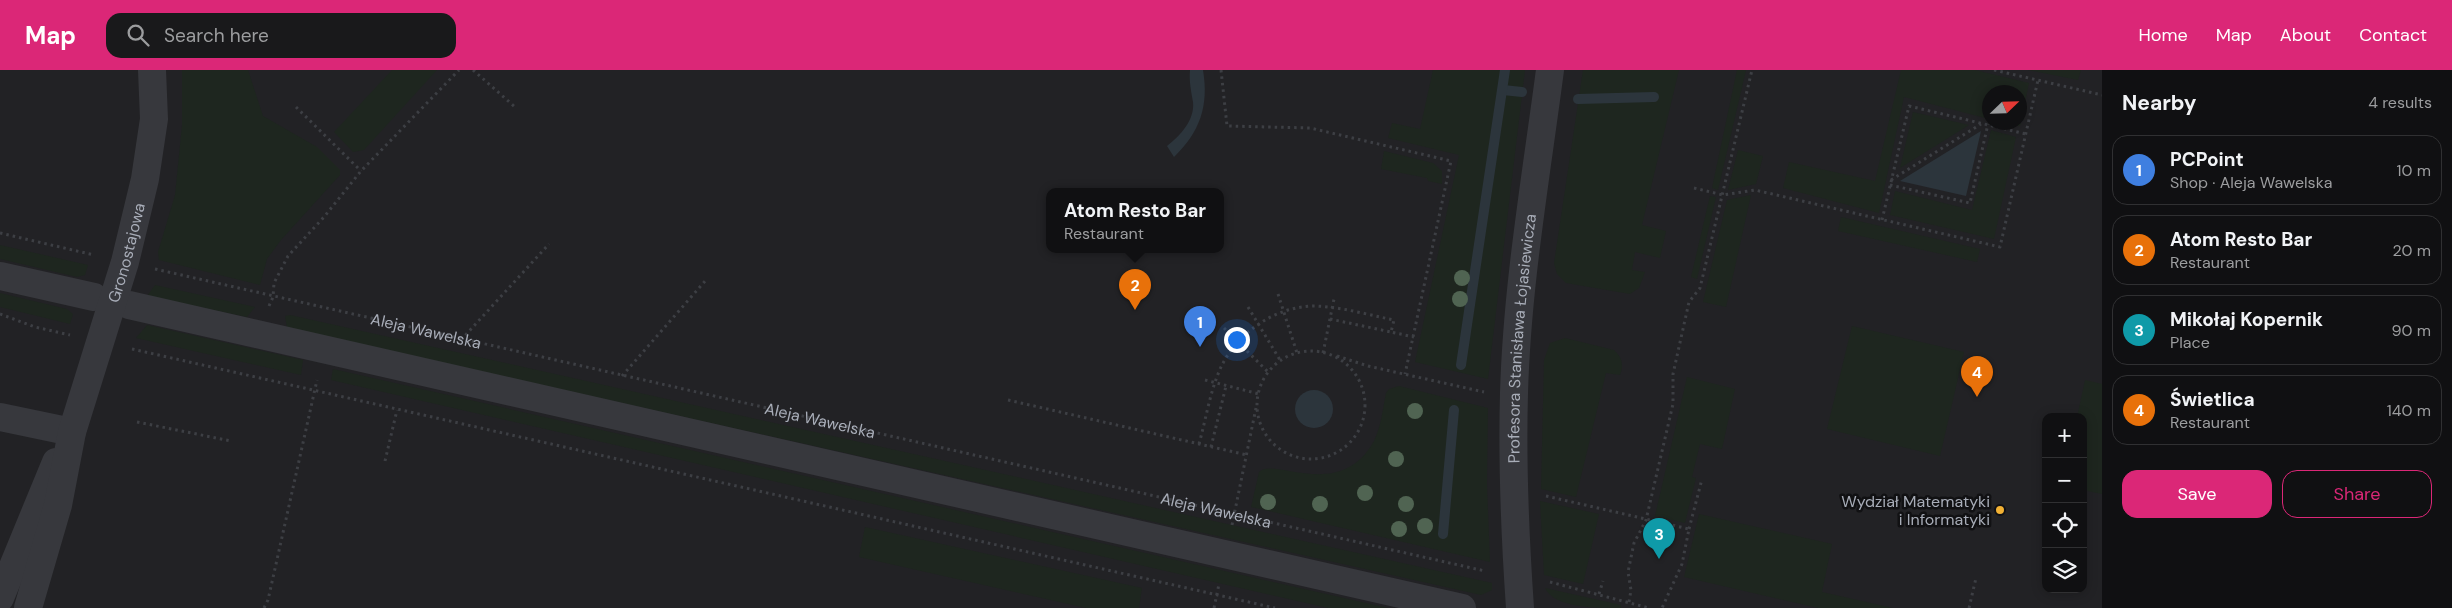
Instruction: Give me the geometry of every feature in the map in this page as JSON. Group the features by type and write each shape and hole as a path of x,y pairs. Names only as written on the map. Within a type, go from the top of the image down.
{"street":[{"name":"Gronostajowa","path":"28,608 58,505 72,432 125,262 145,179 154,119 152,70"},
{"name":"Profesora Stanisława Łojasiewicza","path":"1520,608 1513,479 1514,391 1527,238 1550,70"},
{"path":"0,276 94,297"},
{"path":"129,305 1462,608"},
{"path":"0,417 72,432"},
{"name":"Gronostajowa","path":"0,598 50,473 72,432"}],"path":[{"path":"261,334 273,297 274,283 288,256 361,171 459,70"},
{"path":"473,70 515,108"},
{"path":"1221,70 1227,126 1310,128 1451,161 1405,374"},
{"path":"1629,602 1631,590 1628,572 1634,544 1646,520 1673,404 1673,374 1689,302 1700,288 1752,70"},
{"path":"1994,70 2102,95"},
{"path":"1694,188 1723,196 1755,190 2000,247 2038,80"},
{"path":"1882,220 1909,106 1982,123"},
{"path":"296,108 361,171"},
{"path":"1891,180 1982,123"},
{"path":"1890,185 1970,203 1987,130"},
{"path":"2011,130 2026,134"},
{"path":"0,233 96,256"},
{"path":"461,340 548,244"},
{"name":"Aleja Wawelska","path":"154,269 1486,571"},
{"path":"622,376 706,280"},
{"path":"1278,294 1297,353"},
{"path":"1323,353 1334,299"},
{"path":"1248,307 1280,360"},
{"path":"1199,444 1215,383 1222,366 1238,342 1258,324 1297,308 1333,308 1394,320 1391,332"},
{"path":"0,314 35,327 73,336"},
{"path":"1330,319 1414,337"},
{"path":"1224,328 1268,372"},
{"path":"124,347 315,392 1275,608"},
{"path":"1214,608 1259,394 1268,372 1280,360 1297,353 1314,351 1493,394 1514,391"},
{"path":"1257,405 1260,423 1264,431 1269,439 1282,451 1299,458 1317,459 1342,450 1360,430 1365,412 1364,395 1358,378 1346,364 1331,355"},
{"path":"1205,380 1259,394"},
{"path":"1211,447 1226,386"},
{"path":"264,608 268,600 315,392"},
{"path":"1008,400 1247,455"},
{"path":"385,461 397,410"},
{"path":"138,422 231,442"},
{"path":"1662,608 1682,564 1702,480"},
{"path":"1545,495 1689,529"},
{"path":"1969,608 1976,578"},
{"path":"1599,594 1603,581"},
{"path":"1548,582 1649,608"}],"shaded area":[{"path":"0,70 2102,70 2102,608 0,608"},
{"path":"182,70 248,70 263,116 317,147 340,170 340,175 281,240 267,259 260,285 159,260 158,252 175,195 182,125"},
{"path":"392,70 437,70 364,150 353,152 334,132"},
{"path":"1190,70 1203,70 1205,95 1203,107 1196,128 1183,148 1174,157 1167,146 1186,127 1192,115 1193,102"},
{"path":"1433,70 1525,70 1488,379 1415,362 1459,155 1388,138 1392,123 1420,129"},
{"path":"1583,70 1679,70 1642,225 1666,231 1660,258 1635,252 1632,270 1645,272 1639,288 1630,294 1566,283 1557,274 1554,263"},
{"path":"1737,70 1746,70 1718,190 1712,188"},
{"path":"1901,70 1975,70 2029,83 2027,93 2027,85 1982,85 1982,117 1904,97 1879,213 1783,188 1789,162 1875,181"},
{"path":"2028,70 2081,70 2078,80"},
{"path":"1913,112 1969,125 1900,168"},
{"path":"1991,130 2016,137 1994,239 1890,215 1895,191 1972,210"},
{"path":"1981,131 1966,196 1900,181"},
{"path":"1738,150 1763,156 1756,184 1728,190"},
{"path":"1384,151 1433,163 1442,171 1442,184 1428,181 1427,178 1381,169"},
{"path":"1751,195 1726,307 1703,302 1727,200"},
{"path":"1710,196 1716,197 1697,279 1691,277"},
{"path":"1841,217 1980,249 1977,262 1838,231"},
{"path":"0,245 88,265 85,275 77,277 0,259"},
{"path":"155,285 255,307 247,317 147,296"},
{"path":"0,293 67,309 73,314 70,324 0,307"},
{"path":"290,315 1492,583 1492,590 1481,595 287,328 285,316"},
{"path":"147,325 303,360 301,375 136,338"},
{"path":"1852,326 1964,352 1940,456 1827,429"},
{"path":"1565,338 1614,350 1619,355 1622,365 1620,375 1606,373 1576,497 1541,489 1544,360 1550,343"},
{"path":"333,369 1388,608 1328,608 331,380"},
{"path":"1687,377 1735,389 1722,449 1700,444 1692,477 1696,478 1685,523 1655,516"},
{"path":"2085,380 2102,384 2102,494 2087,491 2087,413 2078,413"},
{"path":"1399,386 1488,408 1487,484 1490,562 1251,507 1259,472 1267,469 1278,469 1309,474 1326,474 1344,470 1360,459 1376,436 1386,393 1389,389"},
{"path":"1314,390 1328,395 1333,409 1328,423 1314,428 1300,423 1295,409 1300,395"},
{"path":"1540,501 1599,514 1583,584 1544,575"},
{"path":"1699,514 1832,544 1822,592 1893,608 1818,608 1684,577"},
{"path":"865,527 1142,588 1139,608 1086,608 859,557"},
{"path":"1545,588 1621,605 1621,608 1577,606 1557,600"}],"waterway":[{"path":"1461,365 1505,70"},
{"path":"1503,90 1522,92"},
{"path":"1578,99 1654,97"},
{"path":"1443,534 1454,410"}],"place":[{"name":"Atom Resto Bar","path":"1135,310"},
{"name":"PCPoint","path":"1200,347"},
{"name":"Świetlica","path":"1977,397"},
{"name":"Wydział Matematyki i Informatyki","path":"2000,510"},
{"name":"Mikołaj Kopernik","path":"1659,559"}]}
